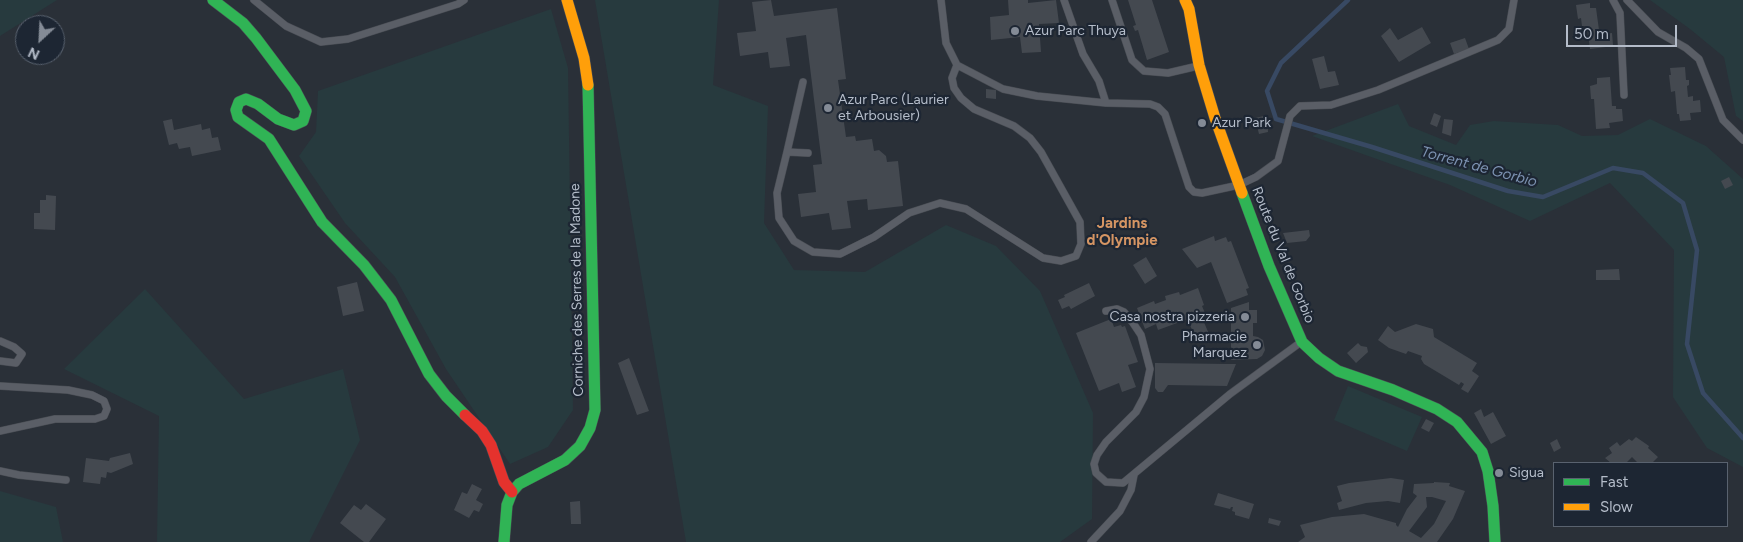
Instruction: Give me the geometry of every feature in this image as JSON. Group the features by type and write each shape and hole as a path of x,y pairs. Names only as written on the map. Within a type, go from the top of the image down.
{"street":[{"path":"213,0 243,23 256,38 295,90 306,111 303,121 294,125 278,119 258,104 246,99 239,102 236,110 238,117 269,139 322,222 364,265 391,300 429,374 446,396 482,431 491,444 504,482 512,492 507,505 504,542"},
{"name":"Corniche des Serres de la Madone","path":"512,492 520,484 565,460 580,446 590,428 594,410 588,77 567,0"},
{"name":"Route du Val de Gorbio","path":"1185,0 1189,9 1199,65 1215,118 1269,266 1302,342 1319,358 1338,370 1393,390 1437,409 1457,422 1482,452 1488,471 1493,506 1495,542"}],"lane":[{"path":"254,0 286,26 321,42 348,39 458,4 464,0"},
{"path":"941,0 946,43 957,65 1003,89 1037,96 1106,103 1150,104 1158,107 1165,114 1189,187 1194,192 1202,193 1239,185 1256,178 1278,161 1290,116 1300,106 1330,105 1378,90 1498,40 1509,29 1514,0"},
{"path":"1064,0 1083,54 1099,81 1106,103"},
{"path":"1112,0 1132,60 1144,71 1168,73 1199,65"},
{"path":"1613,0 1620,13 1624,94"},
{"path":"1627,0 1658,32 1686,48 1699,59 1723,120 1743,140"},
{"path":"804,82 777,193 779,218 794,241 813,252 840,254 874,237 909,213 940,204 966,210 1043,258 1061,261 1076,256 1081,244 1080,222 1041,152 1030,138 1014,126 974,110 961,98 954,88 952,78 957,65"},
{"path":"787,152 808,153"},
{"path":"1106,311 1117,309 1124,312 1133,323 1141,335 1150,369 1144,397 1136,412 1106,442 1097,455 1094,464 1096,473 1106,482 1123,483 1230,394 1302,342"},
{"path":"0,341 14,347 22,354 16,363 0,361"},
{"path":"0,386 68,390 92,395 104,400 107,409 104,416 95,420 56,419 0,431"},
{"path":"0,471 66,480"},
{"path":"1091,542 1120,512 1131,490 1134,475"}],"green space":[{"path":"0,0 57,0 33,15 15,15 15,27 0,36"},
{"path":"595,0 719,0 713,85 768,106 764,223 794,270 865,272 946,225 996,246 1040,291 1093,413 1092,519 1060,542 686,542"},
{"path":"1650,0 1743,0 1743,121 1736,116 1724,57"},
{"path":"551,9 568,68 573,410 548,447 510,464 446,369 395,277 345,223 299,156 316,132 318,91"},
{"path":"1398,104 1409,126 1456,145 1470,125 1494,121 1558,125 1582,136 1618,135 1650,119 1706,146 1743,179 1743,467 1707,448 1673,397 1674,250 1610,183 1530,221 1450,185 1312,136"},
{"path":"145,289 244,399 343,369 360,440 309,542 157,542 159,416 64,369"},
{"path":"1348,386 1422,417 1407,451 1334,420"},
{"path":"0,491 56,507 63,542 0,542"}],"building":[{"name":"Azur Parc (Laurier et Arbousier)","path":"771,0 774,16 837,8 846,79 838,80 846,137 855,136 856,141 872,139 874,151 879,150 886,156 887,162 898,161 903,206 868,210 867,199 847,201 851,228 832,230 829,213 801,217 798,194 816,192 813,165 822,164 806,35 786,38 790,66 770,68 768,52 740,56 737,33 756,31 752,2"},
{"name":"Azur Parc Thuya","path":"1008,0 1028,0 1028,3 1056,0 1059,23 1039,24 1041,52 1022,53 1020,37 991,40 990,17 1009,15"},
{"path":"1128,0 1152,0 1169,52 1147,60 1138,30 1135,31 1133,26 1136,25"},
{"path":"1590,3 1590,8 1596,8 1599,30 1604,30 1604,34 1612,33 1613,45 1590,49 1587,26 1582,26 1581,18 1578,19 1576,5"},
{"path":"1422,27 1431,43 1399,62 1381,36 1390,28 1398,40"},
{"path":"1465,38 1469,49 1454,54 1450,43"},
{"path":"1324,56 1328,72 1335,71 1339,85 1320,89 1312,59"},
{"path":"1685,67 1686,80 1689,80 1689,85 1687,86 1688,97 1693,96 1693,101 1700,100 1701,112 1690,113 1691,120 1680,121 1679,114 1677,114 1675,91 1671,92 1669,75 1671,75 1670,68"},
{"path":"1610,77 1612,106 1616,106 1616,109 1622,109 1623,121 1609,123 1610,128 1596,129 1594,99 1591,99 1590,86 1597,84 1597,78"},
{"path":"986,89 996,90 996,99 986,98"},
{"path":"1434,113 1441,116 1437,127 1430,124"},
{"path":"1264,116 1264,120 1267,120 1268,132 1259,134 1255,118"},
{"path":"172,119 174,130 201,124 202,130 210,128 212,138 218,137 221,150 192,156 190,147 179,149 177,143 169,145 163,121"},
{"path":"1444,119 1453,120 1451,136 1442,133"},
{"path":"1729,177 1733,185 1725,189 1721,181"},
{"path":"46,195 56,196 55,230 34,229 34,213 40,213 40,200 46,200"},
{"path":"1309,230 1310,236 1306,241 1287,243 1283,233"},
{"path":"1214,236 1215,241 1226,237 1228,242 1231,241 1249,288 1246,289 1248,295 1227,303 1211,262 1197,268 1182,249"},
{"path":"1146,257 1157,276 1145,284 1133,265"},
{"path":"1619,269 1620,280 1596,280 1596,270"},
{"path":"357,282 364,311 343,316 337,287"},
{"path":"1089,283 1095,296 1071,309 1069,306 1062,309 1058,300"},
{"path":"1198,288 1207,318 1203,320 1209,334 1195,339 1188,319 1158,330 1156,324 1145,329 1137,308 1154,301 1155,304 1166,300 1165,296 1179,292 1180,295"},
{"path":"1249,302 1249,310 1257,310 1257,323 1253,323 1253,336 1263,340 1265,350 1262,356 1257,359 1231,360 1231,308"},
{"path":"1111,319 1114,327 1125,326 1138,362 1128,365 1136,387 1122,392 1119,383 1099,391 1076,333"},
{"path":"1416,324 1433,329 1434,337 1477,363 1472,371 1479,376 1468,393 1461,389 1464,384 1461,382 1459,385 1424,364 1421,359 1422,356 1408,351 1406,354 1389,348 1378,340 1388,326 1395,332"},
{"path":"1358,343 1361,346 1367,347 1368,352 1356,363 1347,353"},
{"path":"629,358 649,411 637,415 618,363"},
{"path":"1155,363 1236,364 1227,386 1168,385 1163,392 1158,392 1155,388"},
{"path":"1481,409 1484,417 1493,412 1506,436 1491,444 1474,413"},
{"path":"1426,419 1434,423 1429,432 1421,428"},
{"path":"1636,437 1649,446 1648,448 1658,457 1653,462 1637,462 1632,457 1627,462 1610,462 1605,458 1612,453 1609,448 1617,442 1620,446 1629,439 1632,441"},
{"path":"1557,439 1561,448 1554,452 1550,443"},
{"path":"130,453 133,464 111,473 107,472 106,478 101,477 100,484 83,482 86,458 109,461 110,458"},
{"path":"1391,478 1404,480 1400,503 1388,501 1366,503 1339,510 1337,503 1342,501 1337,486"},
{"path":"1450,483 1449,486 1465,491 1453,519 1437,542 1298,542 1305,537 1300,525 1332,517 1364,514 1396,523 1398,527 1407,509 1417,496 1413,493 1414,484","holes":["1426,497 1446,501 1434,524 1421,538 1409,531 1427,507"]},
{"path":"472,484 482,489 476,500 483,504 479,512 474,510 469,518 454,510 462,492 467,494"},
{"path":"1218,493 1254,504 1249,519 1235,515 1235,512 1232,511 1233,507 1230,509 1214,505"},
{"path":"580,501 581,524 571,524 570,502"},
{"path":"366,504 386,519 369,542 364,542 340,523 354,505 361,510"},
{"path":"1269,518 1281,521 1279,526 1268,523"}],"waterway":[{"name":"Torrent de Gorbio","path":"1348,0 1281,63 1267,91 1276,119 1372,147 1508,191 1543,197 1613,168 1643,173 1683,203 1697,250 1687,344 1703,393 1743,438"}],"traffic: fast":[{"path":"213,0 243,23 256,38 295,90 306,111 303,121 294,125 278,119 258,104 246,99 239,102 236,110 238,117 269,139 322,222 364,265 391,300 429,374 446,396 465,415"},
{"path":"504,542 507,505 512,492 519,484 565,460 580,446 590,428 595,410 588,85"},
{"path":"1242,193 1269,266 1302,342 1319,358 1338,371 1393,390 1437,409 1457,422 1482,452 1488,471 1493,506 1495,542"}],"traffic: slow":[{"path":"567,0 584,58 588,85"},
{"path":"1185,0 1189,9 1199,65 1215,118 1242,193"}],"traffic: jam":[{"path":"465,415 482,431 491,445 504,482 512,492"}],"place":[{"name":"Azur Parc Thuya","path":"1015,31"},
{"name":"Azur Parc (Laurier et Arbousier)","path":"828,108"},
{"name":"Azur Park","path":"1202,123"},
{"name":"Casa nostra pizzeria","path":"1245,317"},
{"name":"Pharmacie Marquez","path":"1257,345"},
{"name":"Sigua","path":"1499,473"}],"district":[{"name":"Jardins d'Olympie","path":"1122,232"}]}
